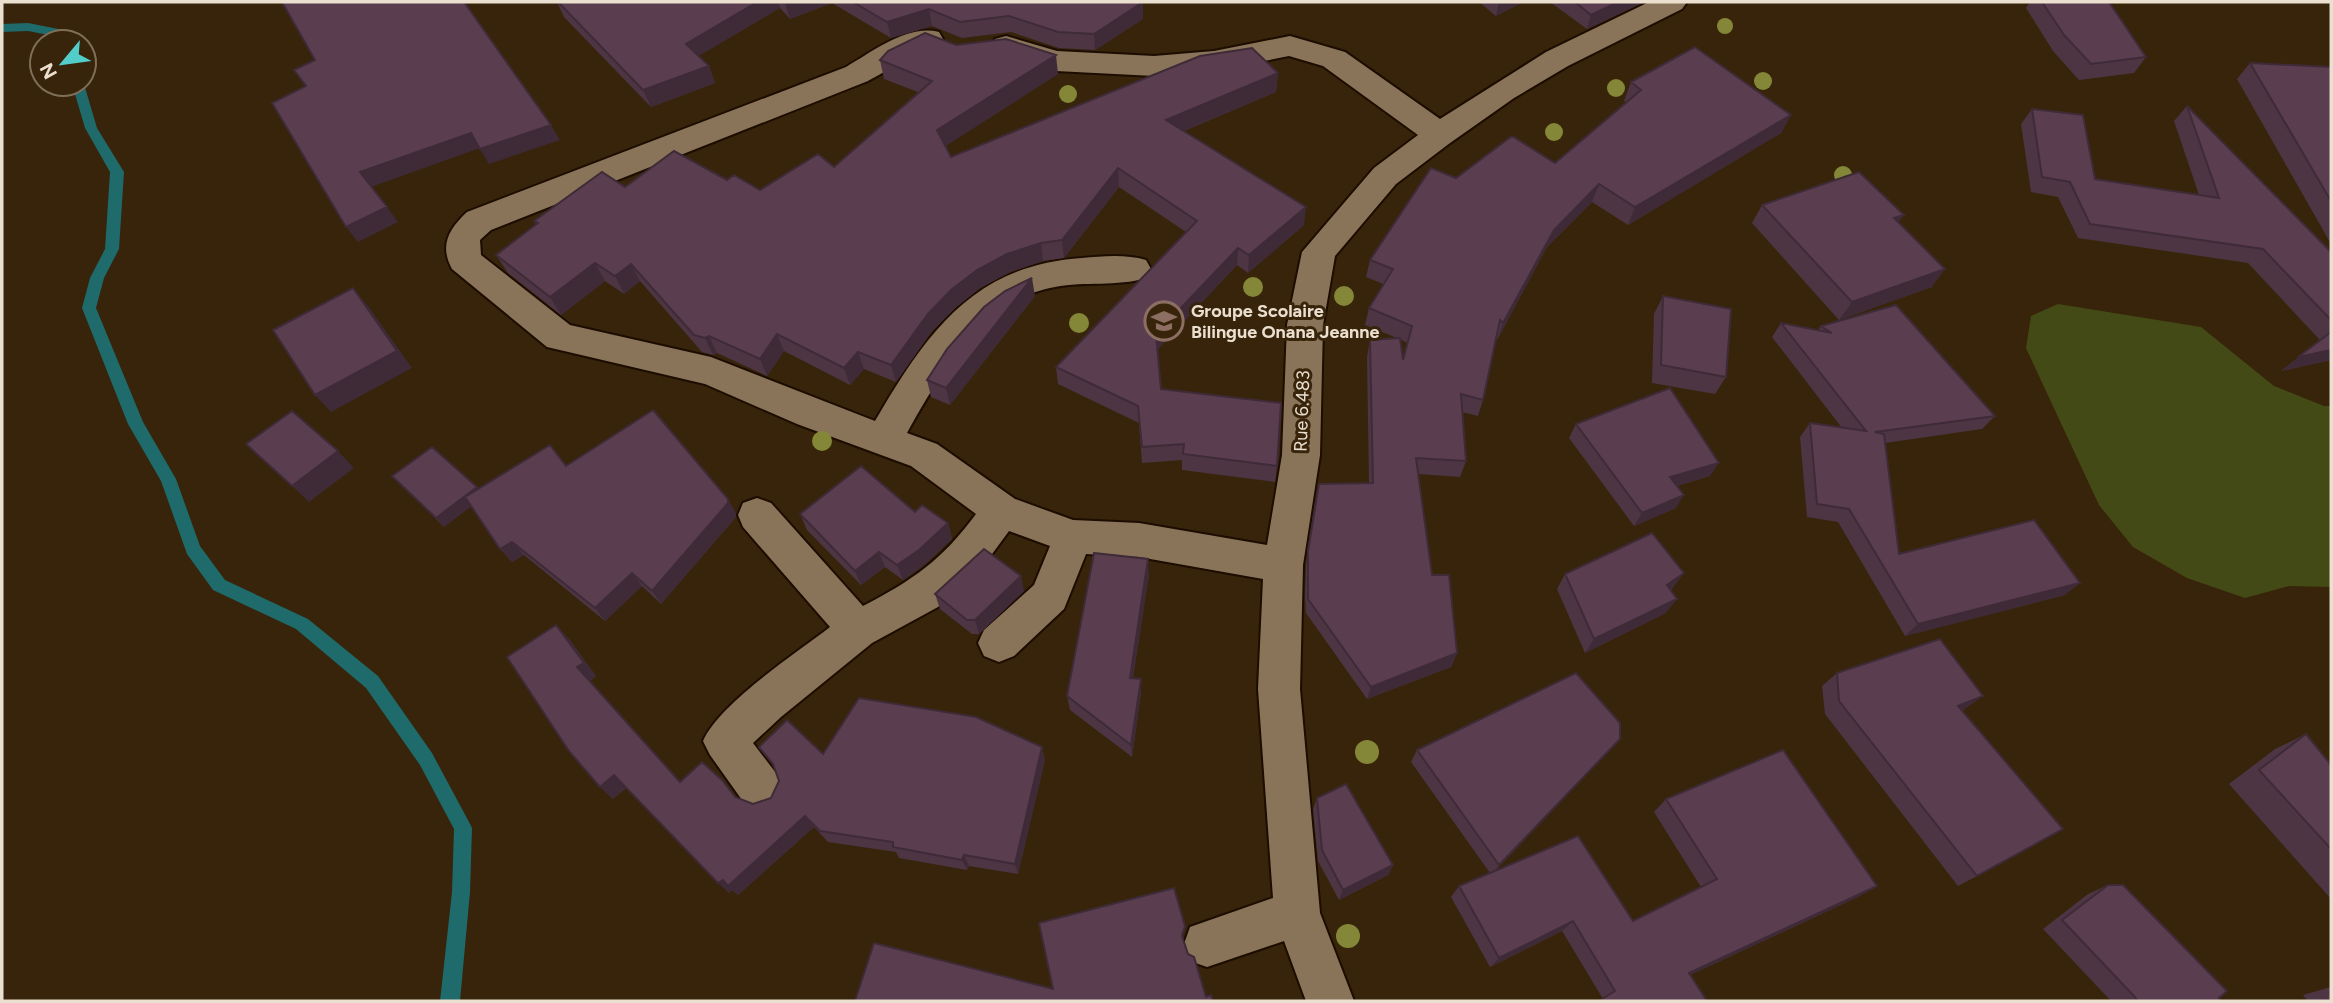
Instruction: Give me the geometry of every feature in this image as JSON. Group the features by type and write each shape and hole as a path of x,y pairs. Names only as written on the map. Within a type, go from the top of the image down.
{"street":[{"name":"Rue 6.483","path":"1330,1001 1297,913 1279,689 1283,565 1301,455 1305,325 1320,251 1385,176 1438,135 1557,59 1672,2"},
{"path":"1283,565 1139,540 1073,537 1001,510 924,455 810,414 711,370 560,337 464,260 463,236 479,221 857,74 906,46 930,38 961,48 1011,45 1056,61 1154,66 1214,61 1290,47 1334,59 1399,103 1438,135"},
{"path":"884,439 911,390 937,354 979,309 1015,285 1049,275 1134,269"},
{"path":"763,792 725,741 766,703 858,630 924,594 967,557 1001,510"},
{"path":"757,515 858,630"},
{"path":"999,643 1051,596 1073,537"},
{"path":"1207,944 1297,913"}],"green space":[{"path":"2058,304 2201,327 2274,386 2324,406 2331,406 2331,587 2289,586 2245,598 2187,578 2133,547 2099,505 2026,348 2031,316"}],"building":[{"path":"282,2 464,2 551,125 480,149 471,133 360,172 387,207 346,227 272,103 306,86 294,70 315,60"},
{"path":"558,2 757,2 686,44 709,66 643,90"},
{"path":"853,2 1143,2 1094,34 1058,32 1009,16 960,22 929,9 887,22"},
{"path":"1575,2 1618,2 1591,15"},
{"path":"2042,2 2109,2 2146,57 2091,64 2064,35"},
{"path":"925,33 956,45 1006,39 1056,55 937,130 951,157 1200,56 1252,48 1278,73 1166,120 1306,207 1249,255 1238,248 1156,334 1161,389 1281,403 1277,466 1183,454 1184,444 1142,447 1138,406 1056,367 1197,221 1118,168 1062,240 1041,243 1007,254 977,270 951,290 928,314 891,365 858,352 844,368 777,334 760,359 709,336 705,338 694,335 631,264 615,276 595,263 550,297 496,255 538,223 534,221 602,172 625,187 674,151 727,180 734,175 760,190 818,154 834,167 932,81 880,60 888,51"},
{"path":"1695,47 1791,115 1635,207 1599,184 1554,230 1503,323 1500,320 1483,400 1461,394 1466,461 1416,458 1432,575 1449,575 1457,653 1371,687 1308,599 1308,551 1319,484 1373,483 1370,340 1400,338 1403,360 1412,326 1369,308 1393,269 1370,260 1431,168 1456,178 1512,136 1555,163 1641,90 1631,82"},
{"path":"2250,63 2331,67 2331,201"},
{"path":"2187,106 2331,252 2331,320 2263,249 2090,224 2070,182 2042,177 2032,109 2083,115 2095,179 2219,198"},
{"path":"1859,172 1904,215 1894,218 1945,269 1852,302 1762,205"},
{"path":"1032,278 946,388 927,380 947,349 984,307 1005,291"},
{"path":"353,288 397,351 315,395 273,330"},
{"path":"1663,296 1731,309 1726,377 1661,365"},
{"path":"1896,305 1995,416 1875,432 1884,434 1899,554 2034,520 2080,583 1918,624 1849,509 1817,504 1810,423 1866,431 1781,323 1832,333 1821,326"},
{"path":"2331,332 2331,350 2298,357"},
{"path":"1670,388 1719,463 1670,477 1684,495 1642,513 1576,424"},
{"path":"653,410 728,499 728,503 652,591 632,573 595,608 512,542 500,549 465,497 550,445 566,466"},
{"path":"292,411 338,451 292,486 246,444"},
{"path":"432,447 477,487 436,518 392,476"},
{"path":"861,466 915,512 922,505 948,523 919,550 897,565 879,552 855,571 800,514"},
{"path":"1652,533 1684,573 1667,585 1677,599 1594,639 1565,574"},
{"path":"984,549 1021,576 975,620 967,620 935,594"},
{"path":"1094,553 1148,559 1130,678 1141,679 1131,745 1067,696"},
{"path":"556,625 584,663 577,667 680,782 702,762 723,781 735,797 753,804 771,798 779,781 773,764 759,747 787,720 823,754 859,698 976,717 1042,747 1015,864 964,855 962,860 893,847 893,842 820,831 805,816 728,886 723,880 718,883 614,775 600,787 569,751 507,657"},
{"path":"1940,639 1983,696 1958,706 2063,829 1977,876 1839,701 1837,673"},
{"path":"1576,673 1620,723 1620,739 1499,865 1417,750"},
{"path":"2306,734 2331,765 2331,849 2259,770"},
{"path":"1783,750 1877,886 1689,973 1707,1001 1599,1001 1615,991 1573,921 1499,958 1459,886 1578,836 1633,921 1717,879 1666,799"},
{"path":"1346,784 1393,865 1343,890 1322,850 1317,798"},
{"path":"2108,885 2123,885 2227,991 2219,998 2221,1001 2137,1001 2062,920"},
{"path":"1174,888 1185,926 1182,936 1188,954 1194,957 1206,997 1211,995 1213,1001 855,1001 874,943 1053,989 1039,923"}],"waterway":[{"path":"2,28 33,28"},
{"path":"82,98 91,128 117,172 112,249 97,278 89,308 136,424 168,479 193,549 219,585 302,624 372,682 426,759 463,828 461,892 450,1001"}],"place":[{"name":"Groupe Scolaire Bilingue Onana Jeanne","path":"1164,321"}]}
